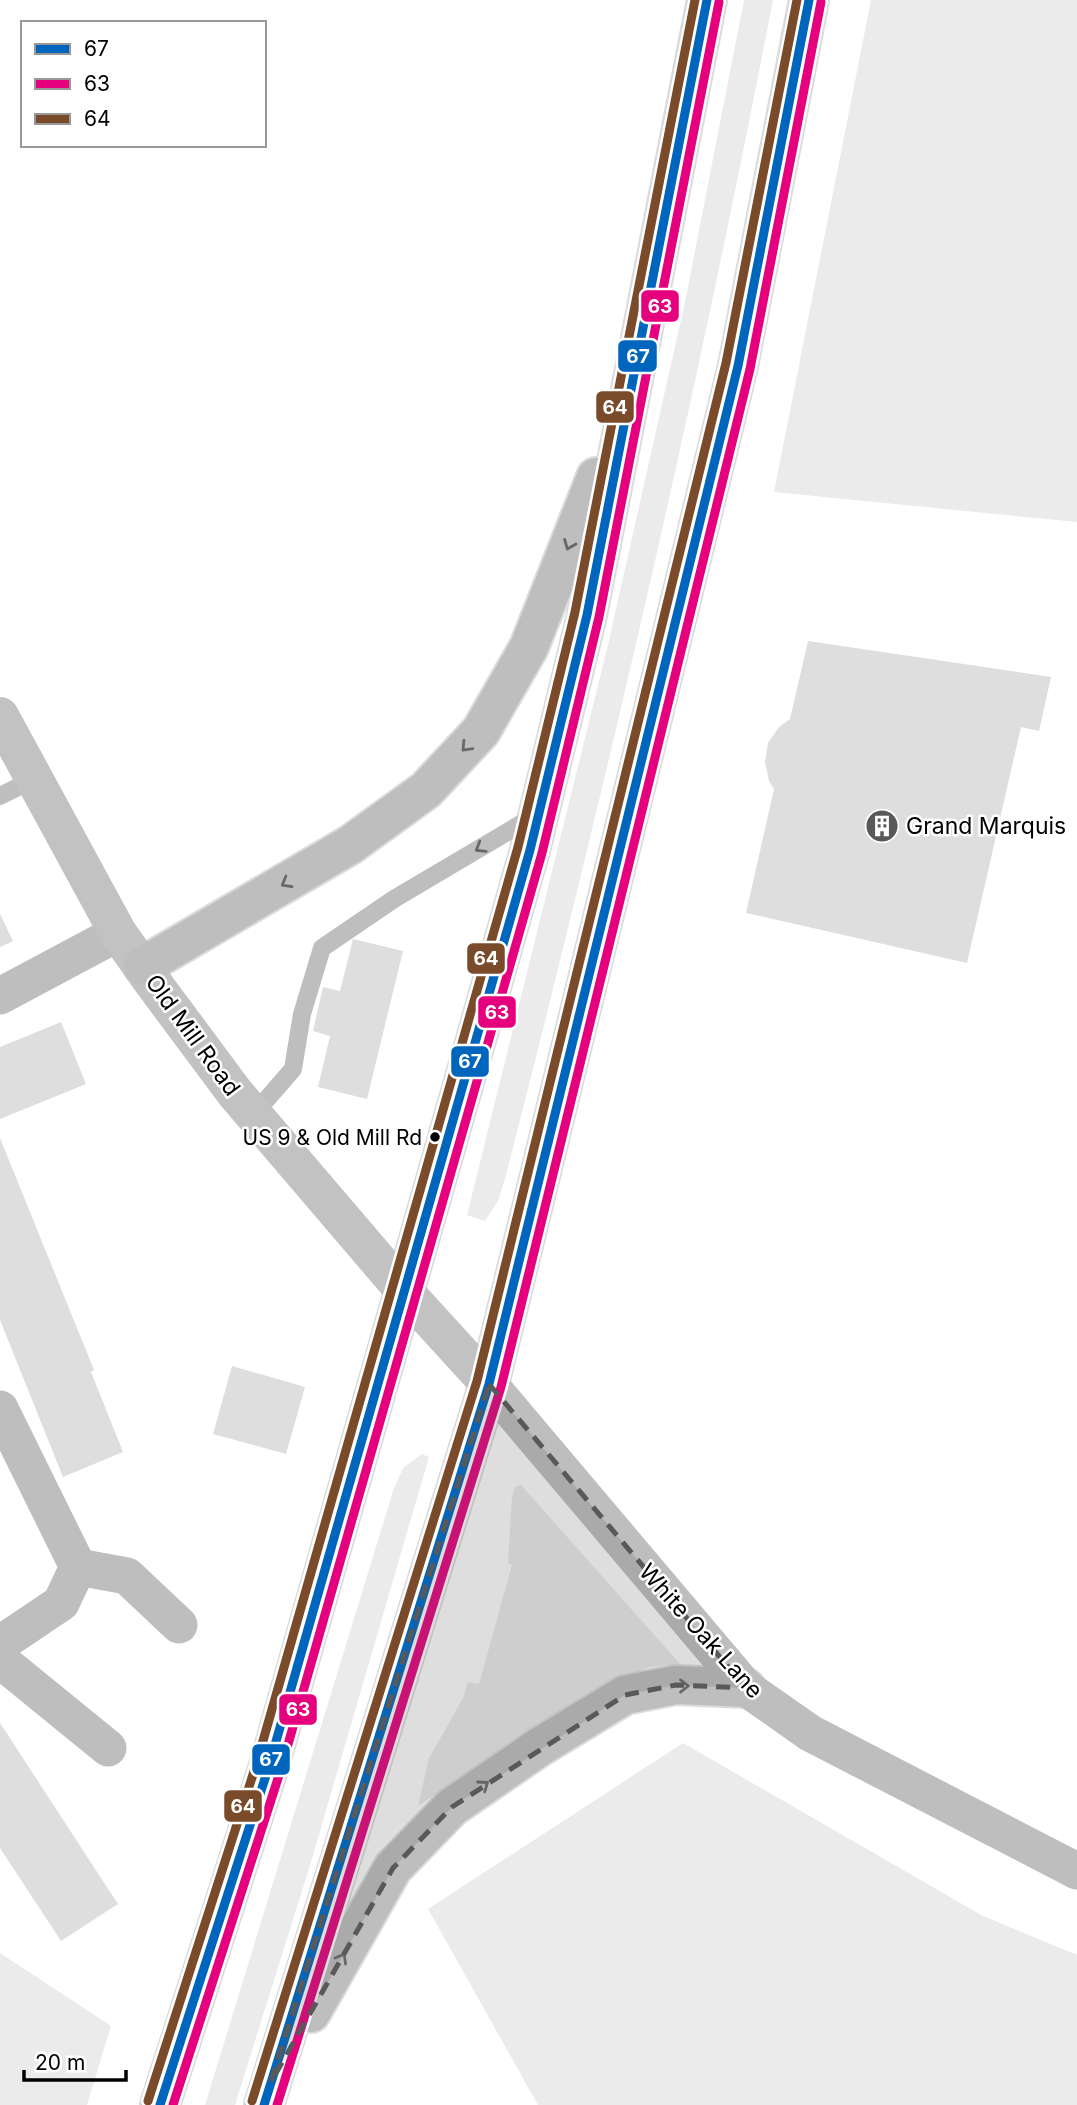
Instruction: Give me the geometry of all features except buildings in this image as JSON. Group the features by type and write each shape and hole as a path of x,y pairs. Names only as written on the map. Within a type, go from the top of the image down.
{"highway":[{"path":"160,2105 269,1766 539,813 587,615 707,0"},
{"path":"268,2093 489,1384 738,366 809,0"},
{"path":"142,966 350,845 426,790 481,731 529,647 631,391"},
{"path":"268,2093 393,1868 452,1807 541,1746 625,1695 676,1685 746,1688"}],"street":[{"name":"Old Mill Road","path":"0,716 118,933 142,966 253,1115 405,1293 489,1384"},
{"path":"0,996 118,933"},
{"name":"White Oak Lane","path":"489,1384 746,1688 810,1732 1077,1871"},
{"path":"0,1409 78,1567"},
{"path":"78,1567 127,1576 179,1625"},
{"path":"0,1644 61,1603 78,1567"},
{"path":"0,1660 108,1748"}],"lane":[{"path":"0,796 34,779"},
{"path":"253,1115 293,1069 302,1013 322,948 394,899 539,813"}],"highlighted area":[{"path":"489,1384 746,1688 676,1685 625,1695 452,1807 393,1868 271,2082"}],"shaded area":[{"path":"744,0 773,0 713,296 648,592 578,886 505,1179 498,1201 485,1221 467,1215 607,649 685,302"},
{"path":"871,0 1077,0 1077,522 774,492"},
{"path":"422,1454 429,1457 311,1862 235,2105 205,2105 394,1488 403,1468"},
{"path":"521,1485 680,1664 649,1667 610,1684 518,1739 418,1806 429,1758 463,1698 468,1682 479,1684 512,1565 508,1563 512,1497 515,1487"},
{"path":"683,1743 983,1916 1077,1955 1077,2105 538,2105 428,1909"},
{"path":"0,1953 111,2026 87,2105 0,2105"}],"transit line":[{"name":"64","path":"148,2101 257,1762 518,847 575,612 695,0"},
{"name":"67","path":"160,2105 269,1766 530,850 587,615 707,0"},
{"name":"64","path":"252,2101 477,1381 726,363 797,0"},
{"name":"67","path":"264,2105 489,1384 738,366 809,0"},
{"name":"63","path":"173,2105 281,1769 542,853 599,617 719,2"},
{"name":"63","path":"277,2105 501,1387 750,369 821,2"}],"place":[{"name":"Grand Marquis","path":"882,826"},
{"name":"US 9 & Old Mill Rd","path":"435,1137"}]}
